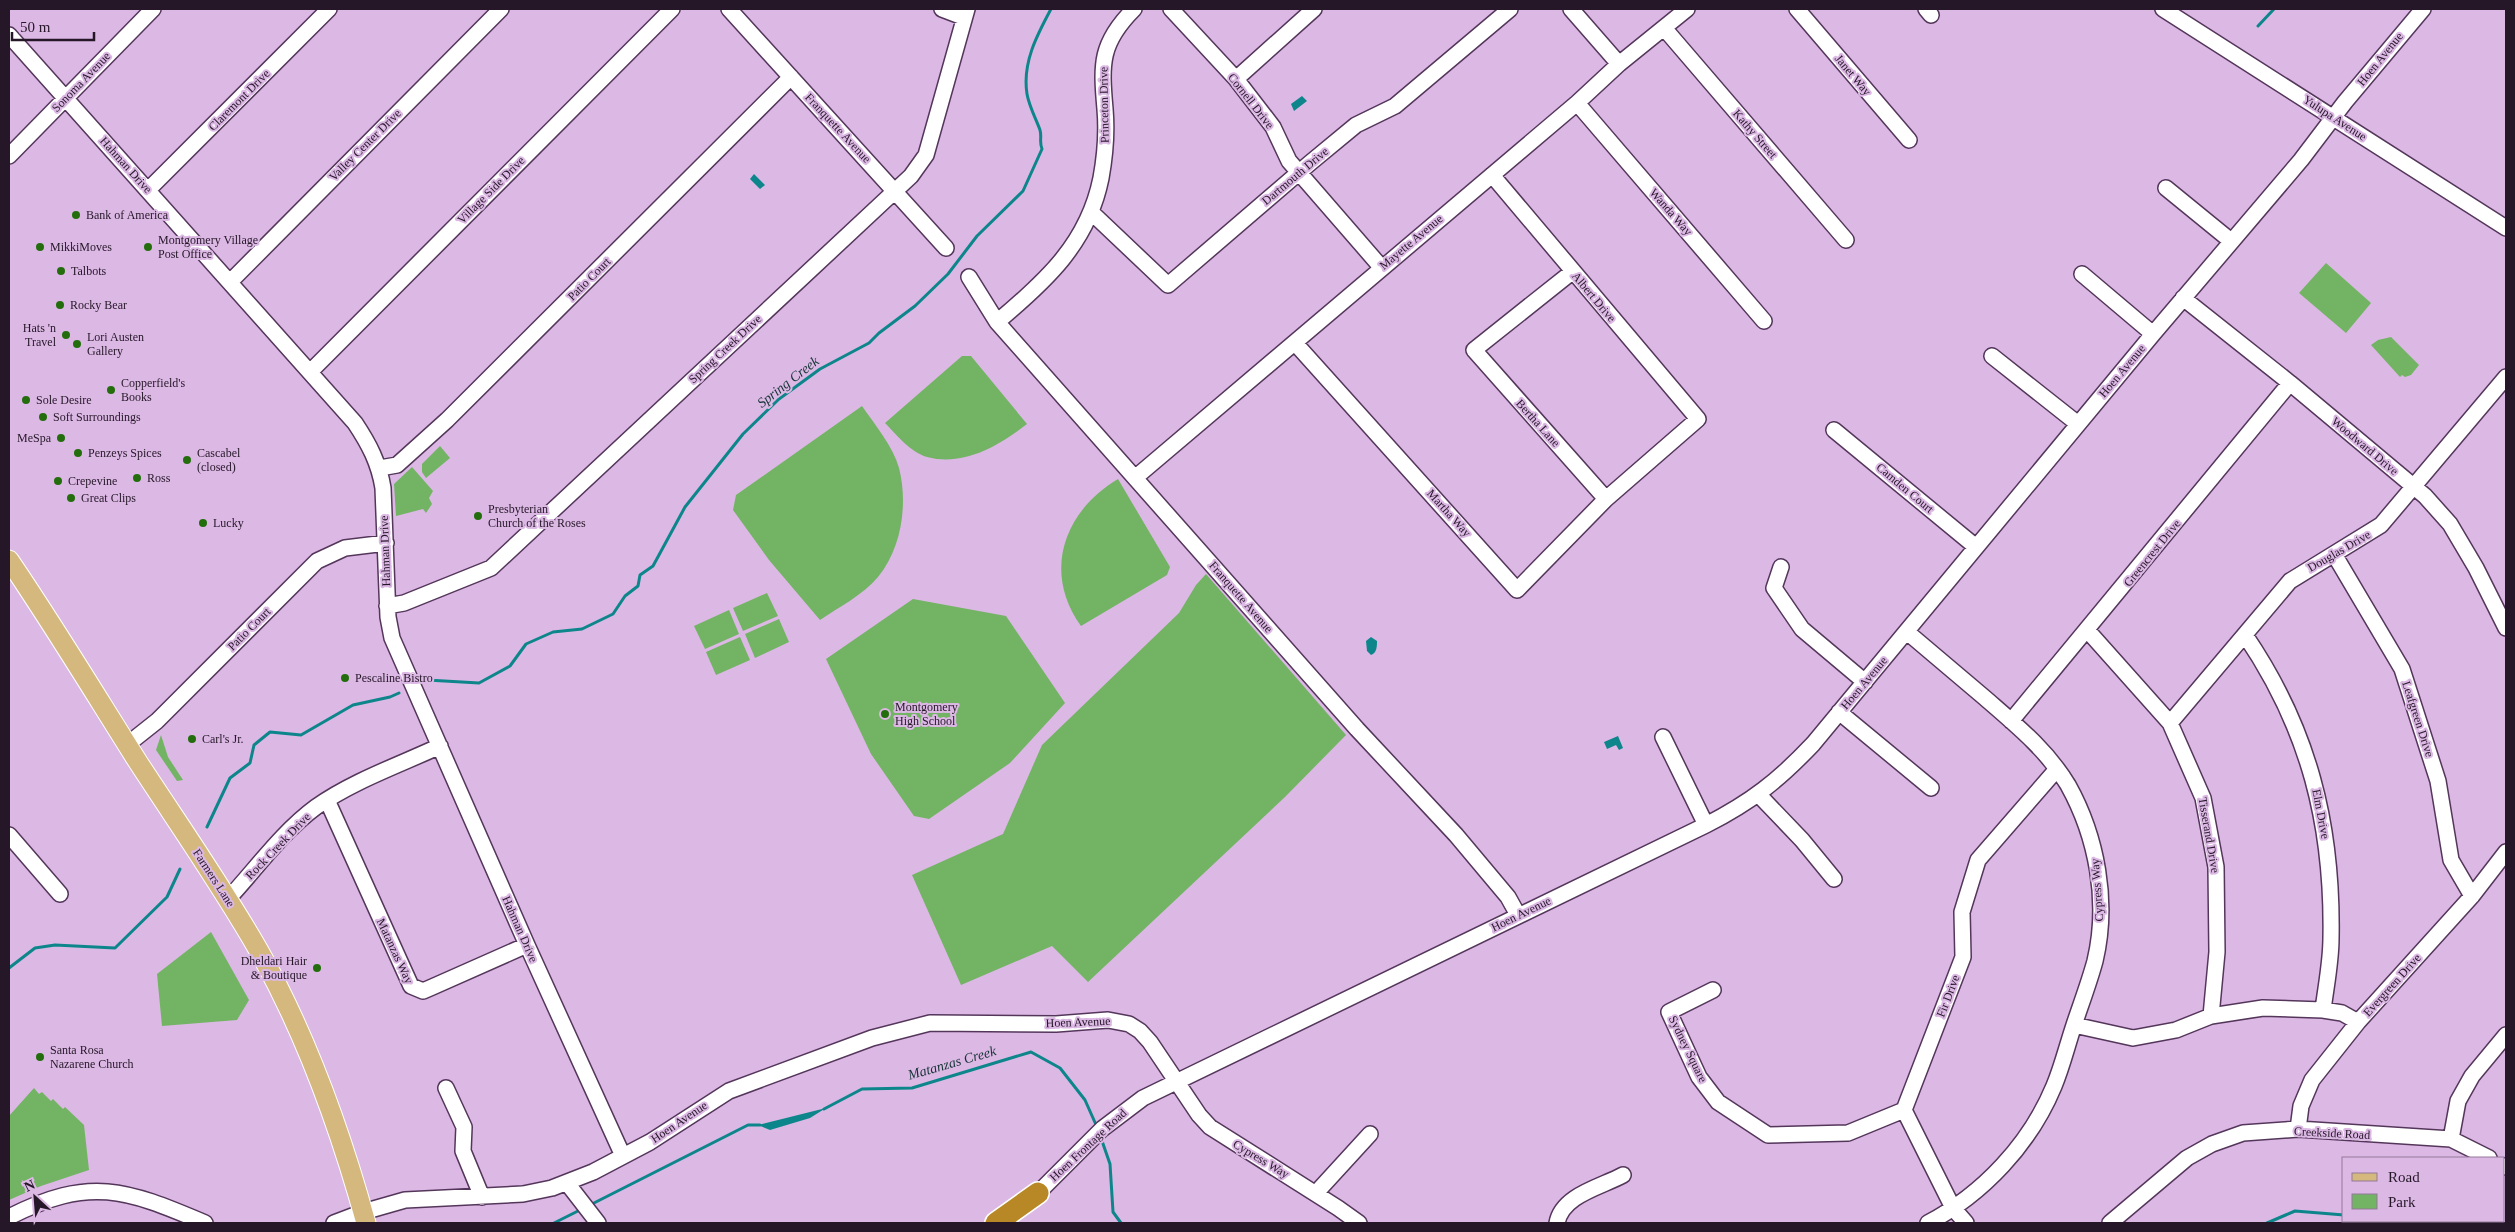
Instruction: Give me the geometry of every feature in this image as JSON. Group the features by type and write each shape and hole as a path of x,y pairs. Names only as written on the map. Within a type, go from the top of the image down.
{"highway":[{"path":"996,1223 1038,1193"}],"main road":[{"name":"Farmers Lane","path":"9,560 60,634 228,899 278,986 315,1068 342,1143 364,1218"}],"street":[{"name":"Sonoma Avenue","path":"9,156 153,9"},
{"name":"Claremont Drive","path":"148,190 329,9"},
{"name":"Valley Center Drive","path":"230,282 501,9"},
{"name":"Village Side Drive","path":"310,372 672,9"},
{"name":"Franquette Avenue","path":"730,9 946,248"},
{"path":"942,9 965,13"},
{"name":"Princeton Drive","path":"997,322 1055,270 1073,246 1091,212 1104,162 1105,127 1102,64 1116,30 1134,9"},
{"name":"Cornell Drive","path":"1171,9 1236,79 1273,127 1289,161 1382,267"},
{"path":"1236,79 1314,9"},
{"name":"Dartmouth Drive","path":"1091,212 1168,285 1356,125 1395,106 1510,9"},
{"path":"1572,9 1619,64"},
{"name":"Mayette Avenue","path":"1136,477 1577,103 1619,64 1687,9"},
{"name":"Janet Way","path":"1797,9 1909,140"},
{"name":"Yulupa Avenue","path":"2164,9 2334,116 2506,228"},
{"name":"Hoen Avenue","path":"334,1223 364,1218 405,1200 530,1193 567,1183 667,1132 716,1097 735,1088 872,1038 930,1023 1122,1022 1134,1026 1145,1035 1178,1081 1706,825 1758,794 1784,775 1907,632 2078,424 2300,160 2423,9"},
{"name":"Spring Creek Drive","path":"387,606 404,603 491,568 894,189 911,176 926,154 965,13"},
{"name":"Kathy Street","path":"1664,28 1846,240"},
{"name":"Hahman Drive","path":"9,35 356,423 380,468 386,543 387,606 392,638 527,945 623,1156"},
{"name":"Patio Court","path":"380,468 398,465 447,420 791,77"},
{"name":"Wanda Way","path":"1577,103 1764,321"},
{"name":"Albert Drive","path":"1492,175 1698,419 1606,499"},
{"path":"2166,188 2231,241"},
{"name":"Bertha Lane","path":"1572,272 1474,350 1606,499"},
{"path":"2082,274 2153,334"},
{"name":"Franquette Avenue","path":"969,276 997,322 1357,729 1456,835 1508,898 1518,915"},
{"name":"Woodward Drive","path":"2183,298 2290,383 2415,488 2450,524 2476,568 2506,628"},
{"name":"Martha Way","path":"1295,343 1517,590 1606,499"},
{"path":"1992,356 2078,424"},
{"name":"Douglas Drive","path":"2170,723 2290,581 2364,538 2381,525 2415,488 2506,377"},
{"name":"Greencrest Drive","path":"2011,721 2088,631 2290,383"},
{"name":"Camden Court","path":"1834,430 1976,547"},
{"name":"Patio Court","path":"128,744 157,721 317,561 345,548 386,543"},
{"name":"Leafgreen Drive","path":"2334,554 2402,669 2438,781 2451,860 2472,896"},
{"path":"1781,567 1774,588 1795,620 1802,629 1865,682"},
{"name":"Tisserand Drive","path":"2088,631 2170,723 2203,798 2216,867 2217,952 2211,1016"},
{"name":"Cypress Way","path":"1907,632 2047,754 2087,826 2094,850 2100,897 2100,929 2095,960 2053,1088 2033,1125 2002,1166 1954,1208 1928,1223"},
{"name":"Elm Drive","path":"2245,635 2266,666 2288,708 2307,755 2320,802 2331,873 2331,940 2323,1010"},
{"path":"1839,712 1931,788"},
{"path":"1663,737 1706,825"},
{"name":"Rock Creek Drive","path":"228,899 304,816 327,800 440,746"},
{"name":"Fir Drive","path":"1904,1110 1963,957 1962,912 1978,860 2057,769"},
{"path":"1758,794 1802,840 1834,879"},
{"name":"Matanzas Way","path":"327,800 411,986 423,991 527,945"},
{"path":"9,836 60,894"},
{"name":"Evergreen Drive","path":"2298,1129 2301,1106 2312,1080 2358,1022 2472,896 2506,852"},
{"name":"Sydney Square","path":"1713,990 1669,1012 1699,1077 1718,1102 1768,1135 1848,1133 1904,1110"},
{"path":"2074,1025 2133,1038 2176,1030 2211,1016 2263,1008 2323,1010 2342,1013 2358,1022"},
{"path":"2451,1139 2458,1101 2472,1076 2506,1035"},
{"name":"Cypress Way","path":"1178,1081 1199,1115 1210,1127 1316,1193 1359,1223"},
{"name":"Hoen Frontage Road","path":"1008,1223 1084,1146 1119,1114 1143,1098 1178,1081"},
{"path":"446,1088 464,1128 463,1152 482,1197"},
{"path":"1904,1110 1954,1208 1966,1223"},
{"name":"Creekside Road","path":"2110,1223 2187,1158 2212,1144 2243,1134 2298,1129 2451,1139 2487,1157"},
{"path":"1316,1193 1370,1134"},
{"path":"1557,1223 1559,1214 1569,1201 1623,1175"},
{"path":"567,1183 596,1221"},
{"path":"9,1218 41,1201 76,1192 100,1190 140,1197 205,1223"}],"green space":[{"path":"2326,263 2371,303 2346,333 2299,293"},
{"path":"2391,337 2419,365 2411,375 2405,377 2402,375 2400,377 2371,345 2378,340"},
{"path":"962,356 971,356 1027,424 993,446 968,456 941,459 921,455 909,447 885,423"},
{"path":"862,406 888,444 899,468 903,496 901,525 893,553 878,577 858,595 820,620 769,560 733,510 736,495"},
{"path":"440,446 450,458 426,478 422,472 422,464"},
{"path":"412,467 433,491 429,498 432,504 426,513 423,509 396,516 394,484"},
{"path":"1118,479 1170,567 1167,575 1081,626 1069,605 1063,585 1061,564 1065,544 1072,525 1084,508 1099,492"},
{"path":"1206,574 1346,735 1285,797 1088,982 1052,946 961,985 912,875 1003,834 1042,745 1179,613 1196,585"},
{"path":"767,593 778,616 743,631 733,608"},
{"path":"913,599 1006,616 1065,703 1010,763 929,819 914,816 871,754 826,659"},
{"path":"729,610 739,634 705,649 694,626"},
{"path":"779,619 789,642 755,658 745,634"},
{"path":"740,637 750,660 716,675 706,652"},
{"path":"161,735 168,757 183,780 177,781 156,750"},
{"path":"211,932 249,1000 237,1020 162,1026 157,974"},
{"path":"34,1088 39,1094 42,1092 51,1101 53,1099 63,1109 65,1107 84,1125 89,1170 41,1186 9,1200 9,1116"}],"shaded area":[{"path":"1302,96 1307,101 1294,111 1291,104"},
{"path":"754,174 765,185 760,189 750,179"},
{"path":"1371,637 1377,641 1377,647 1376,651 1371,655 1367,651 1366,641"},
{"path":"1618,736 1623,748 1619,750 1616,745 1607,749 1604,742"},
{"path":"826,1108 810,1118 770,1130 758,1125"}],"waterway":[{"name":"Spring Creek","path":"427,680 479,683 510,666 526,644 553,632 582,629 613,614 625,596 638,586 640,575 653,566 685,507 743,434 779,399 820,369 869,343 879,333 915,306 948,274 977,236 1023,191 1042,149 1040,130 1031,108 1026,83 1032,50 1051,9"},
{"path":"2258,26 2274,9"},
{"name":"Spring Creek","path":"207,827 230,778 250,763 254,745 270,732 301,735 353,705 390,697 399,693"},
{"name":"Spring Creek","path":"9,968 35,948 55,945 115,948 167,897 180,869"},
{"name":"Matanzas Creek","path":"824,1109 862,1089 912,1088 1031,1052 1060,1068 1085,1100 1097,1127"},
{"name":"Matanzas Creek","path":"590,1205 748,1125 760,1125"},
{"name":"Matanzas Creek","path":"1101,1138 1110,1164 1113,1212 1121,1223"},
{"name":"Matanzas Creek","path":"554,1223 582,1209"},
{"name":"Matanzas Creek","path":"2267,1223 2295,1211 2342,1215"},
{"name":"Matanzas Creek","path":"2410,1222 2416,1223"}],"place":[{"name":"Bank of America","path":"76,215"},
{"name":"MikkiMoves","path":"40,247"},
{"name":"Montgomery Village Post Office","path":"148,247"},
{"name":"Talbots","path":"61,271"},
{"name":"Rocky Bear","path":"60,305"},
{"name":"Hats 'n Travel","path":"66,335"},
{"name":"Lori Austen Gallery","path":"77,344"},
{"name":"Copperfield's Books","path":"111,390"},
{"name":"Sole Desire","path":"26,400"},
{"name":"Soft Surroundings","path":"43,417"},
{"name":"MeSpa","path":"61,438"},
{"name":"Penzeys Spices","path":"78,453"},
{"name":"Cascabel (closed)","path":"187,460"},
{"name":"Ross","path":"137,478"},
{"name":"Crepevine","path":"58,481"},
{"name":"Great Clips","path":"71,498"},
{"name":"Presbyterian Church of the Roses","path":"478,516"},
{"name":"Lucky","path":"203,523"},
{"name":"Pescaline Bistro","path":"345,678"},
{"name":"Montgomery High School","path":"885,714"},
{"name":"Carl's Jr.","path":"192,739"},
{"name":"Dheldari Hair & Boutique","path":"317,968"},
{"name":"Santa Rosa Nazarene Church","path":"40,1057"}]}
